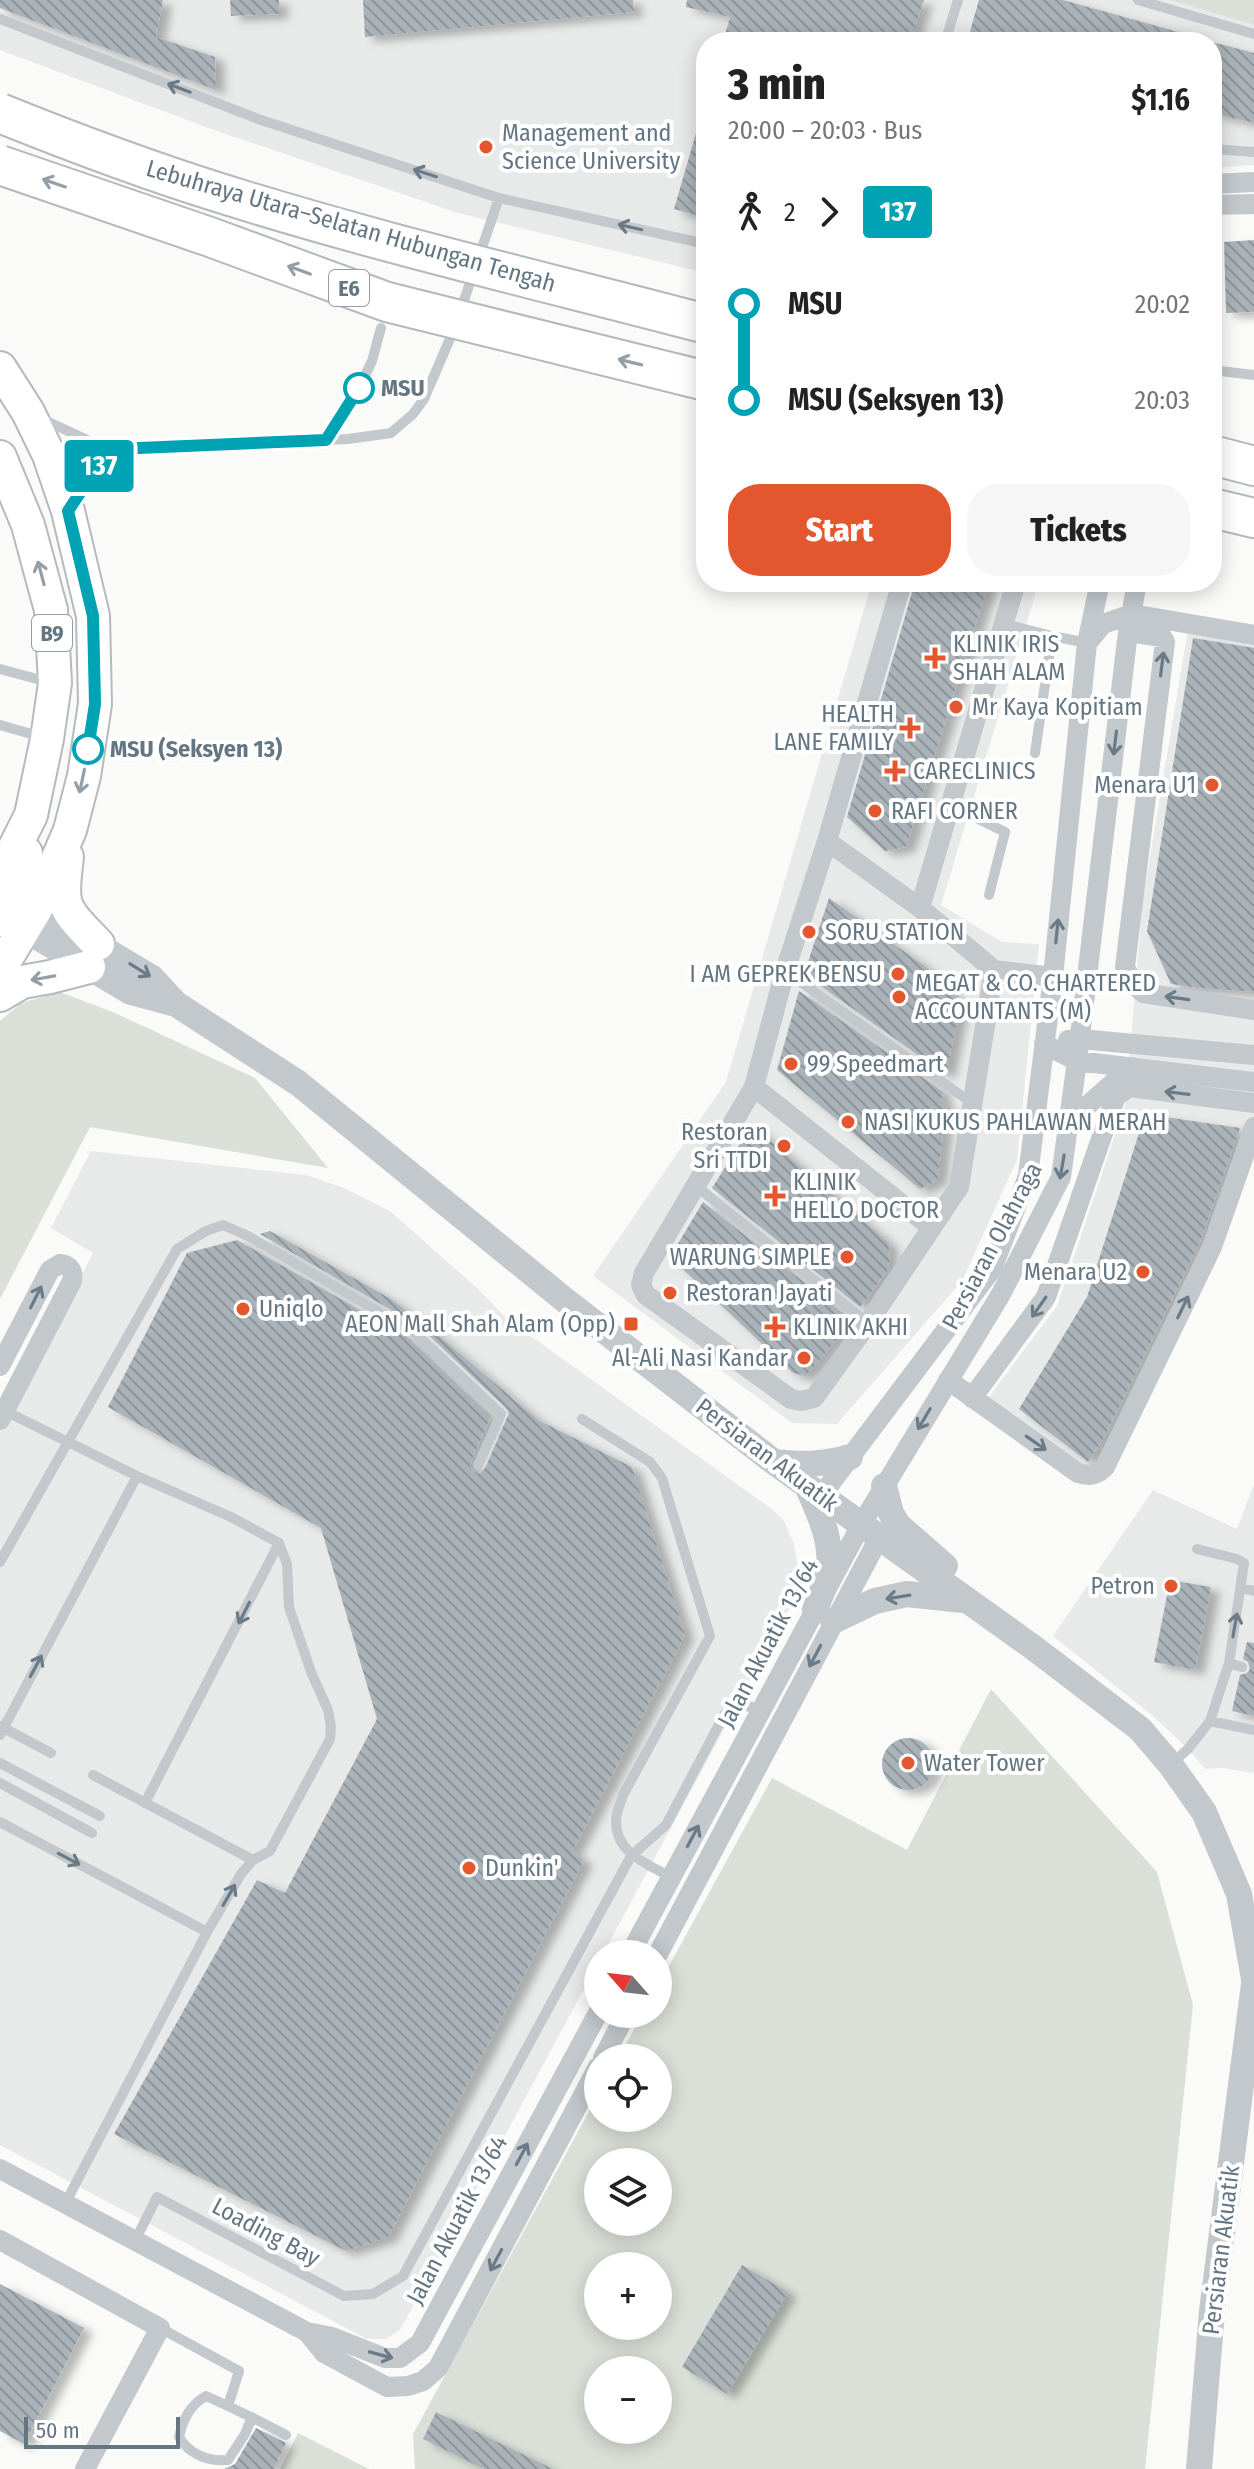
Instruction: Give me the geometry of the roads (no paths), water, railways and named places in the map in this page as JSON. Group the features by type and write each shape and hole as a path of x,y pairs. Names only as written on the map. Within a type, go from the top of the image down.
{"highway":[{"name":"Lebuhraya Utara–Selatan Hubungan Tengah","path":"0,113 99,152 219,193 696,321"},
{"name":"Lebuhraya Utara–Selatan Hubungan Tengah","path":"0,165 387,302 696,379"},
{"path":"1222,458 1254,466"},
{"path":"1222,510 1254,518"}],"main road":[{"name":"B9","path":"0,368 28,412 49,455 68,511 93,616 95,704 84,776 70,830 17,917 0,969"},
{"name":"B9","path":"0,457 28,525 51,610 55,683 31,815 0,877"},
{"path":"17,917 31,815"},
{"path":"0,995 22,982 94,955 68,912 62,893 70,830"}],"street":[{"path":"1222,184 1254,182"},
{"path":"1222,205 1254,204"},
{"path":"899,592 827,841 785,971 754,1087 644,1273 641,1285 646,1295 791,1399 801,1401 814,1398 959,1187 994,970"},
{"path":"920,908 1013,592"},
{"name":"Persiaran Olahraga","path":"814,1491 850,1457 992,1269 1028,1176 1053,977 1087,643 1098,592"},
{"name":"Persiaran Olahraga","path":"870,1531 884,1486 1001,1294 1061,1177 1135,592"},
{"path":"1087,643 1103,624 1130,623 1254,635"},
{"path":"1130,623 1162,637 1165,642 1125,967 1132,982 1143,993 1254,1010"},
{"path":"827,841 920,908 994,970 1053,977"},
{"name":"Persiaran Akuatik","path":"17,917 94,955 152,978 176,1004 298,1083 574,1307 774,1462 1034,1648 1140,1729 1170,1764 1204,1812 1239,1894 1254,1981 1212,2311 1199,2469"},
{"path":"1044,1044 1080,1039 1254,1055"},
{"path":"1044,1044 1077,1061 1254,1082"},
{"path":"1068,1126 1132,1067"},
{"path":"754,1087 932,1228"},
{"path":"972,1398 1046,1297 1116,1096 1130,1087 1254,1103"},
{"path":"948,1380 1078,1473 1096,1475 1105,1467 1212,1247 1254,1127"},
{"path":"0,1366 50,1270 60,1264 68,1266 72,1281 2,1413"},
{"path":"774,1462 803,1465 830,1463 850,1457"},
{"path":"814,1491 829,1547 824,1616 907,1594 961,1596 948,1569 898,1525 891,1513 884,1486"},
{"name":"Jalan Akuatik 13/64","path":"665,1940 824,1616 870,1531"},
{"name":"Jalan Akuatik 13/64","path":"637,1940 762,1709 824,1616"},
{"name":"Jalan Akuatik 13/64","path":"0,2169 307,2332 332,2337 385,2358 400,2358 420,2343 590,2028"},
{"name":"Jalan Akuatik 13/64","path":"307,2332 324,2353 387,2387 408,2386 423,2381 438,2368 584,2093"},
{"path":"0,2240 160,2328 85,2469"}],"lane":[{"path":"948,32 958,0"},
{"path":"1138,0 1254,34"},
{"path":"0,19 258,119 499,198 696,242"},
{"path":"1222,150 1254,152"},
{"path":"28,412 96,444 116,449 326,440 391,433 413,414 424,399 451,338 499,198"},
{"path":"326,440 359,388 372,361 381,328"},
{"path":"1222,371 1254,375"},
{"path":"68,511 96,469 116,449"},
{"path":"1004,624 1087,643"},
{"path":"1035,753 1052,636"},
{"path":"0,669 55,683"},
{"path":"0,725 47,739"},
{"path":"950,805 1005,832 989,895"},
{"path":"785,971 974,1104"},
{"path":"696,1186 868,1323"},
{"path":"0,1562 177,1249 206,1231 223,1225 248,1236 414,1332 425,1342 501,1414 478,1465"},
{"path":"2,1413 187,1496 279,1543 287,1564 289,1607 311,1672 328,1710 331,1727 330,1739 270,1851 253,1860 241,1874 207,1932 65,2204"},
{"path":"582,1419 650,1462 662,1478 710,1636 623,1795 616,1820 620,1841 631,1856 671,1877"},
{"path":"51,1753 1,1730 137,1476"},
{"path":"145,1803 279,1543"},
{"path":"1170,1764 1188,1749 1210,1721 1229,1663 1241,1588 1244,1563 1197,1549"},
{"path":"1241,1588 1254,1591"},
{"path":"1229,1663 1242,1667"},
{"path":"631,1856 666,1825 725,1713 735,1704 762,1709"},
{"path":"1210,1721 1254,1730"},
{"path":"0,1763 100,1816"},
{"path":"93,1775 253,1860"},
{"path":"0,1783 92,1833"},
{"path":"0,1822 207,1932"},
{"name":"Loading Bay","path":"135,2241 157,2197 344,2296 373,2294 403,2276 631,1856"},
{"path":"160,2328 239,2371 228,2406"},
{"path":"252,2417 228,2460 201,2457 185,2447 179,2437 187,2414 195,2402 206,2396 252,2417 286,2435"}],"place":[{"name":"Management and Science University","path":"486,147"},
{"name":"MSU","path":"359,388"},
{"name":"KLINIK IRIS SHAH ALAM","path":"935,658"},
{"name":"Mr Kaya Kopitiam","path":"956,707"},
{"name":"HEALTH LANE FAMILY","path":"910,728"},
{"name":"MSU (Seksyen 13)","path":"88,749"},
{"name":"CARECLINICS","path":"895,771"},
{"name":"Menara U1","path":"1212,785"},
{"name":"RAFI CORNER","path":"875,811"},
{"name":"SORU STATION","path":"809,932"},
{"name":"I AM GEPREK BENSU","path":"898,974"},
{"name":"MEGAT & CO. CHARTERED ACCOUNTANTS (M)","path":"899,997"},
{"name":"99 Speedmart","path":"791,1064"},
{"name":"NASI KUKUS PAHLAWAN MERAH","path":"848,1122"},
{"name":"Restoran Sri TTDI","path":"784,1146"},
{"name":"KLINIK HELLO DOCTOR","path":"775,1196"},
{"name":"WARUNG SIMPLE","path":"847,1257"},
{"name":"Menara U2","path":"1143,1272"},
{"name":"Restoran Jayati","path":"670,1293"},
{"name":"Uniqlo","path":"243,1309"},
{"name":"AEON Mall Shah Alam (Opp)","path":"631,1324"},
{"name":"KLINIK AKHI","path":"775,1327"},
{"name":"Al-Ali Nasi Kandar","path":"804,1358"},
{"name":"Petron","path":"1171,1586"},
{"name":"Water Tower","path":"908,1763"},
{"name":"Dunkin'","path":"469,1868"}]}
